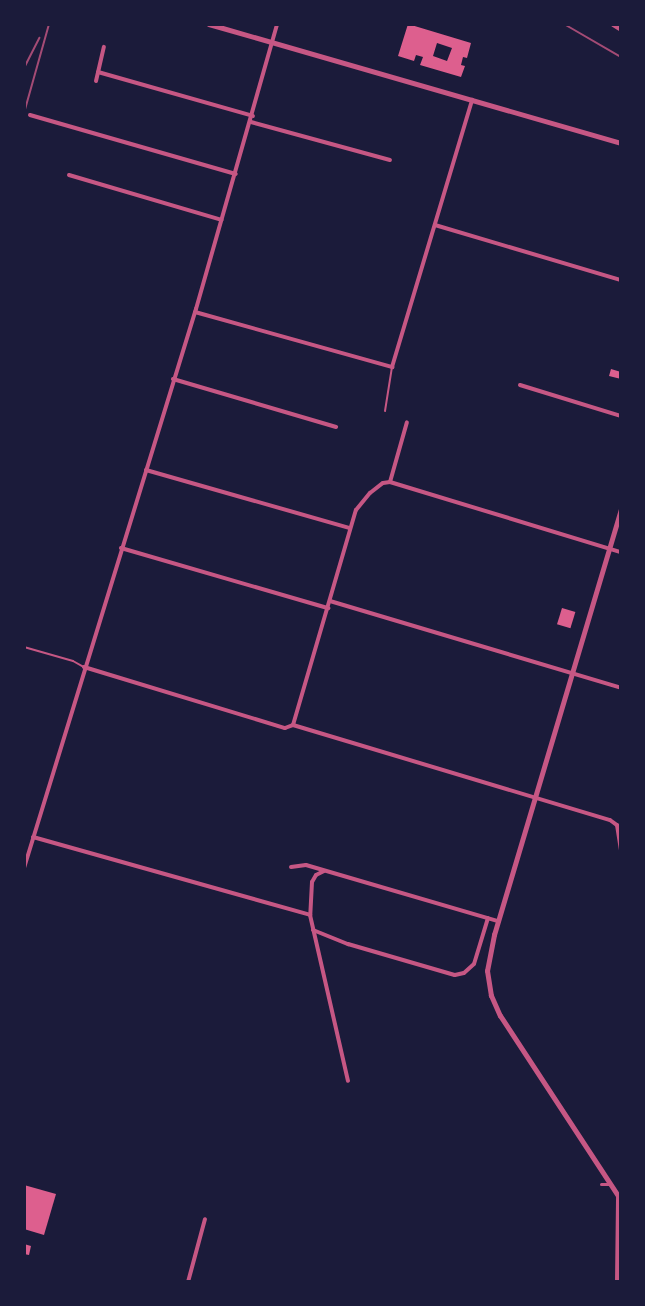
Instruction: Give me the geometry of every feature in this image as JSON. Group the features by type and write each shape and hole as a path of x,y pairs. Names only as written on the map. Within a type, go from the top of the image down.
{"street":[{"path":"209,24 621,143"},
{"path":"24,868 195,312 253,116 277,24"},
{"path":"612,24 621,29"},
{"path":"96,81 104,47"},
{"path":"98,72 253,116"},
{"path":"195,312 392,367 472,100"},
{"path":"30,115 236,174"},
{"path":"251,122 390,160"},
{"path":"69,175 222,220"},
{"path":"435,225 621,280"},
{"path":"173,379 336,427"},
{"path":"520,385 621,416"},
{"path":"390,482 407,422"},
{"path":"147,470 350,528"},
{"path":"293,724 357,507 363,499 383,483 390,482 621,552"},
{"path":"617,1282 619,1195 493,1002 487,970 498,921 621,510"},
{"path":"121,548 328,608"},
{"path":"330,601 621,688"},
{"path":"84,667 285,728 293,724 614,821 621,851"},
{"path":"33,837 310,915"},
{"path":"291,867 306,865 498,921"},
{"path":"324,871 318,873 312,882 310,915 348,1081"},
{"path":"313,930 348,944 455,975 464,973 474,964 488,918"},
{"path":"601,1184 610,1184"},
{"path":"188,1282 205,1219"}],"lane":[{"path":"386,411 392,367"},
{"path":"24,647 84,667"}],"building":[{"path":"408,24 471,43 467,58 463,57 461,65 465,66 461,77 420,65 423,57 416,55 414,61 398,56","holes":["437,43 452,48 447,61 433,56"]},
{"path":"611,369 621,372 621,379 609,376"},
{"path":"562,608 575,612 570,628 557,624"},
{"path":"24,1185 56,1194 44,1235 24,1229"},
{"path":"24,1244 31,1246 29,1255 24,1254"}],"railway":[{"path":"24,113 49,24"},
{"path":"564,24 621,57"},
{"path":"24,68 39,38"}]}
